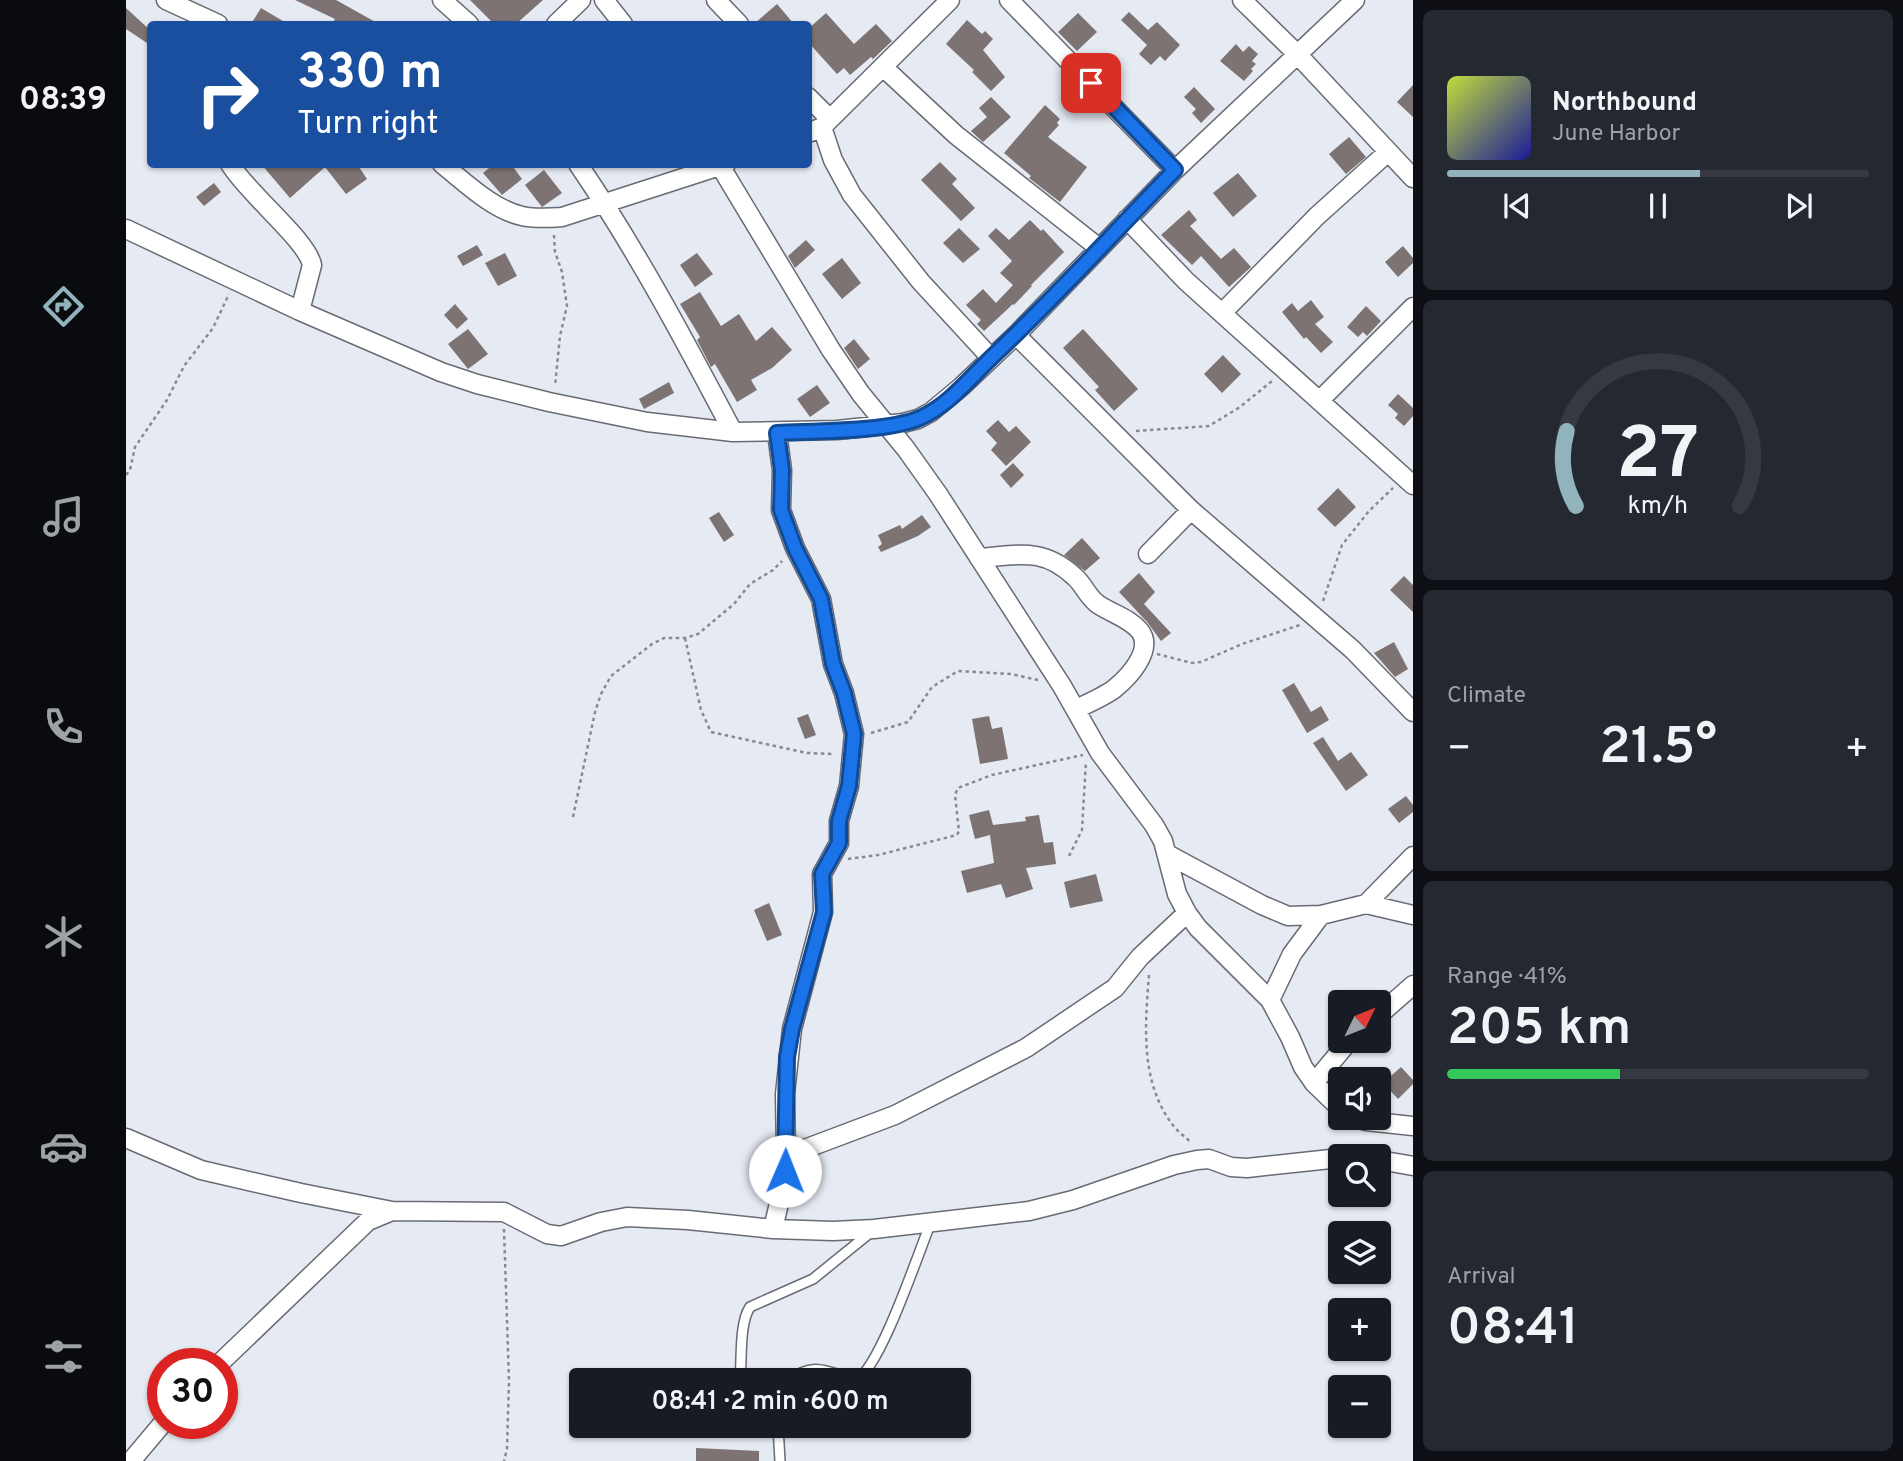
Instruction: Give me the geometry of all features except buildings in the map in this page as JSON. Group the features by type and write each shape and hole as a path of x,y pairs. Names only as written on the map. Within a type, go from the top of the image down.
{"street":[{"path":"166,0 209,21"},
{"path":"442,0 466,21"},
{"path":"559,21 581,0"},
{"path":"604,0 621,21"},
{"path":"820,126 883,68 950,0"},
{"path":"1009,0 1175,170"},
{"path":"1242,0 1297,54 1413,178"},
{"path":"126,229 300,311 441,372 477,384 647,422 733,432 777,433 886,426 918,419 931,412 961,387 1016,335 1175,170 1355,0"},
{"path":"725,3 737,21"},
{"path":"883,68 956,135 1100,248"},
{"path":"812,107 833,160 852,194 921,282 991,358"},
{"path":"1222,313 1317,216 1388,152"},
{"path":"232,168 240,181 295,237 311,258 312,265 300,311"},
{"path":"447,168 501,207 520,215 554,217 605,204 712,168"},
{"path":"581,168 605,204 733,432"},
{"path":"723,168 831,351 938,494 1062,686 1107,762 1154,825 1169,855 1177,894 1187,913 1198,928 1270,1000 1303,1067 1328,1096"},
{"path":"1127,219 1186,281 1409,481"},
{"path":"1320,400 1413,307"},
{"path":"1016,335 1191,510 1377,673 1413,712"},
{"path":"773,1229 783,1186 786,1156 784,1119 787,1057 824,912 822,874 839,843 839,821 849,786 854,734 844,693 833,664 821,599 795,548 780,507 783,478 777,433"},
{"path":"1147,554 1191,510"},
{"path":"979,558 1032,554 1056,563 1074,576 1099,605 1139,629 1144,640 1144,650 1139,660 1115,688 1076,709"},
{"path":"1169,855 1288,916 1321,915 1366,904 1413,915"},
{"path":"1366,904 1413,856"},
{"path":"786,1156 895,1115 1026,1048 1115,988 1140,957 1187,913"},
{"path":"1270,1000 1292,954 1321,915"},
{"path":"1391,1004 1413,985"},
{"path":"1314,1083 1338,1054"},
{"path":"1391,1124 1413,1126"},
{"path":"126,1138 201,1170 301,1193 392,1211 504,1212 547,1234 561,1236 601,1222 627,1217 773,1229 874,1229 1029,1211 1073,1200 1174,1165 1209,1159 1236,1168 1328,1158"},
{"path":"1391,1162 1413,1166"},
{"path":"235,1348 368,1221 392,1211"},
{"path":"131,1461 150,1439"}],"lane":[{"path":"868,1368 884,1337 931,1222"},
{"path":"741,1368 743,1331 746,1313 750,1307 813,1279 874,1229"},
{"path":"779,1438 780,1461"}],"path":[{"path":"549,402 557,376 560,336 567,306 562,272 555,252 554,217"},
{"path":"126,475 130,470 135,447 167,400 184,366 213,328 234,281"},
{"path":"1113,432 1209,426 1240,407 1286,371"},
{"path":"1144,650 1175,660 1201,662 1253,640 1318,620 1342,545 1362,519 1409,481"},
{"path":"573,817 595,712 607,682 619,669 652,644 664,638 685,638 698,634 730,607 750,584 773,570 795,548"},
{"path":"685,638 705,723 713,734 770,743 807,753 853,753"},
{"path":"854,734 878,731 908,722 932,687 958,671 1011,674 1062,686"},
{"path":"826,866 956,835 959,831 955,795 958,788 1003,772 1087,754 1082,830 1069,856"},
{"path":"1149,972 1145,1035 1147,1061 1154,1089 1173,1126 1209,1159"},
{"path":"504,1212 509,1381 505,1461"}],"route":[{"path":"785,1171 787,1057 824,912 822,874 839,843 839,821 849,786 854,734 844,693 833,664 821,599 795,548 781,510 783,487 777,433 886,426 918,419 931,412 1016,335 1175,170 1091,83"}]}
